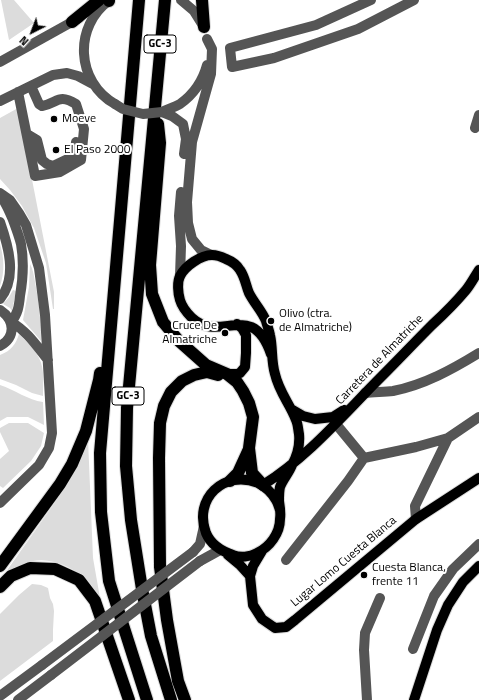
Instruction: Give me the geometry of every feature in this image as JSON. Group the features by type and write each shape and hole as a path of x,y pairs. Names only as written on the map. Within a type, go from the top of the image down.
{"highway":[{"path":"72,22 107,0"},
{"name":"GC-3","path":"140,0 100,453 101,512 109,581 147,700"},
{"name":"GC-3","path":"164,0 127,408 126,466 131,520 142,589 151,636 170,700"},
{"path":"202,0 204,27"},
{"name":"GC-3","path":"156,88 160,143 150,266 152,294 164,322 179,341 206,365 227,374 237,382 249,403"},
{"path":"0,566 60,484 72,464 86,431 99,380 106,316 118,245"},
{"path":"185,700 178,681 168,628 160,567 160,422 164,406 170,392 182,381 194,375 207,372 220,376 232,384 249,403 253,417 250,448 252,473 263,485"},
{"path":"230,481 238,473 250,448"},
{"path":"0,587 11,576 30,568 55,568 79,580 95,601 129,700"}],"main road":[{"path":"223,552 236,556 254,555 269,545 276,536 280,523 279,489 293,464 299,444 297,421 278,386 274,374 270,337 266,320 249,294 240,270 231,262 221,257 211,255 197,259 187,267 180,276 178,289 180,301 186,312 197,322 210,327 237,324 246,325 255,329 263,335 268,343 271,354"},
{"name":"Carretera de Almatriche","path":"293,464 336,424 450,307 467,289 479,270"},
{"path":"227,374 240,373 245,367 246,335 242,328 237,324"},
{"path":"291,409 303,416 315,419 333,417 356,402"},
{"path":"263,485 293,464"},
{"name":"Lugar Lomo Cuesta Blanca","path":"250,576 254,605 262,619 275,628 286,627 416,519 479,478"},
{"path":"250,576 240,565 213,544 206,535 203,517 208,497 224,483 243,479 250,480 263,485 270,491 280,510"},
{"path":"250,576 253,566 262,551"},
{"path":"414,700 437,630 448,605 463,582 479,566"}],"street":[{"path":"107,0 96,14 87,31 84,49 86,67 93,84 106,99 123,109 143,114 168,112 194,92 204,76 208,58 207,39 204,27 194,11 181,0"},
{"path":"372,0 316,25 230,48 232,67 274,58 358,29 414,0"},
{"path":"0,62 72,22"},
{"path":"207,39 212,49 211,74 192,142 187,202 188,223 192,239 201,250 211,255"},
{"path":"0,101 53,75 67,73 78,76 93,84"},
{"path":"18,92 35,176 60,172 81,160 84,129 76,104 68,99 61,98 42,106 39,104 31,86"},
{"path":"168,112 183,124 186,139 179,216 181,246 180,276"},
{"path":"475,128 479,115"},
{"path":"27,134 36,140 42,160 50,159 70,151 76,146 77,130 81,122"},
{"path":"0,194 17,231 23,257 23,279 17,314 11,322"},
{"path":"0,194 10,200 26,225 39,268 46,315 52,433 49,448 39,465 0,503"},
{"path":"0,222 10,258 10,276 5,292 0,299"},
{"path":"0,310 9,317 12,330 6,342 0,346"},
{"path":"11,322 26,333 48,360"},
{"path":"365,393 393,391 418,383 459,365 479,353"},
{"path":"286,560 348,481 364,458 416,448 448,438 479,417"},
{"path":"336,424 364,458"},
{"path":"416,519 415,506 448,438"},
{"path":"0,696 193,552 200,544 204,526"},
{"path":"412,649 434,596 454,570 479,544"},
{"path":"18,700 200,561 223,552"},
{"path":"367,700 364,650 365,633 380,598"}],"shaded area":[{"path":"1,0 14,0 34,23 9,40"},
{"path":"18,108 54,292 54,309 46,263 34,228 22,206 0,179 0,118"},
{"path":"0,244 3,276 0,286"},
{"path":"30,264 38,296 41,341 23,320 29,287"},
{"path":"13,290 16,291 12,311 3,304"},
{"path":"19,334 33,348 41,362 43,396 32,393 0,379 0,355 12,347"},
{"path":"0,385 37,401 43,402 44,425 28,417 7,417 0,421"},
{"path":"9,423 28,423 44,433 41,446 31,461 3,488 0,486 0,459 9,451 0,432 0,428"},
{"path":"88,439 93,558 100,598 91,584 76,571 55,562 40,560 29,562 3,576 56,501 72,475"},
{"path":"32,584 41,585 48,588 54,611 53,641 0,681 0,614"}],"place":[{"name":"Moeve","path":"54,119"},
{"name":"El Paso 2000","path":"56,150"},
{"name":"Olivo (ctra. de Almatriche)","path":"271,321"},
{"name":"Cruce De Almatriche","path":"225,333"},
{"name":"Cuesta Blanca, frente 11","path":"364,575"}]}
